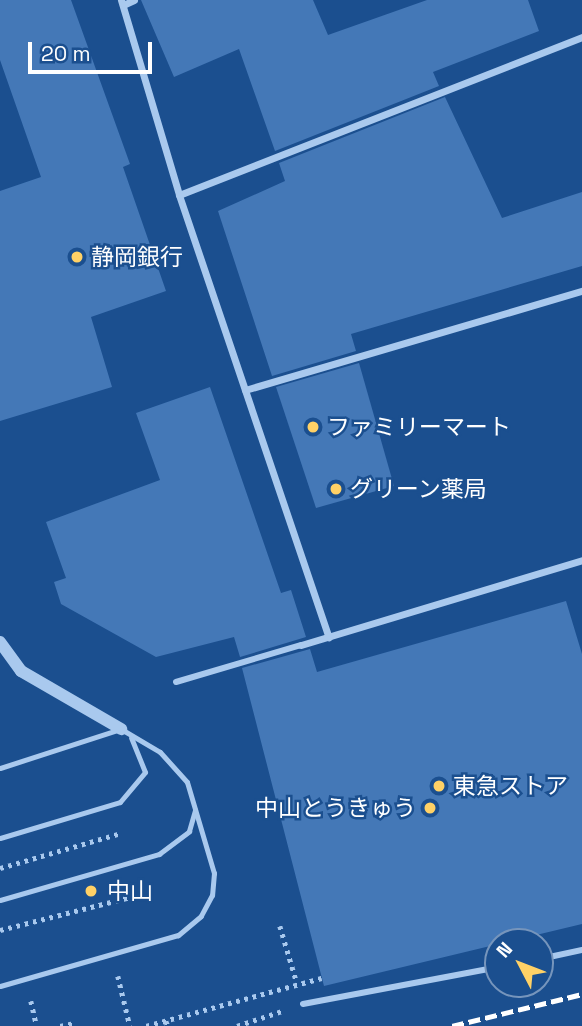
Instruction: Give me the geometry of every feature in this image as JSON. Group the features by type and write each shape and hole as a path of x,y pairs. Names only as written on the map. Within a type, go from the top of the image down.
{"street":[{"path":"134,0 122,3 179,195 329,637"},
{"path":"179,195 582,37"},
{"path":"245,390 582,292"},
{"path":"176,682 582,561"},
{"path":"0,642 21,671 121,729"},
{"path":"554,955 582,950"},
{"path":"303,1004 484,970"}],"lane":[{"path":"0,768 121,729 160,752 187,782 214,873 212,895 201,915 178,935 0,986"},
{"path":"0,838 120,802 145,772 135,742 121,729"},
{"path":"0,900 159,855 189,831 195,810"}],"path":[{"path":"0,868 118,834"},
{"path":"0,930 150,892"},
{"path":"237,1026 303,1004 280,926"},
{"path":"117,972 130,1026"},
{"path":"146,1026 167,1023 322,978"},
{"path":"30,997 37,1026"},
{"path":"60,1026 74,1023"}],"building":[{"path":"0,0 71,0 130,164 123,167 166,291 91,317 112,387 0,421 0,191 41,177 0,60"},
{"path":"141,0 313,0 328,35 427,0 528,0 539,31 433,72 439,86 275,151 239,49 174,77"},
{"path":"445,97 502,218 582,192 582,266 351,334 356,351 272,376 218,211 285,181 279,163"},
{"path":"359,363 394,486 316,508 276,387"},
{"path":"210,387 281,593 291,590 306,637 240,657 234,637 156,657 61,604 54,582 66,578 46,522 160,480 136,413"},
{"name":"中山とうきゅう","path":"566,601 582,654 582,924 554,931 554,928 484,928 484,948 324,986 242,668 310,649 317,672"}],"railway":[{"path":"452,1026 582,994"}],"place":[{"name":"静岡銀行","path":"77,257"},
{"name":"ファミリーマート","path":"313,427"},
{"name":"グリーン薬局","path":"336,489"},
{"name":"東急ストア","path":"439,786"},
{"name":"中山とうきゅう","path":"430,808"},
{"name":"中山","path":"91,891"}]}
